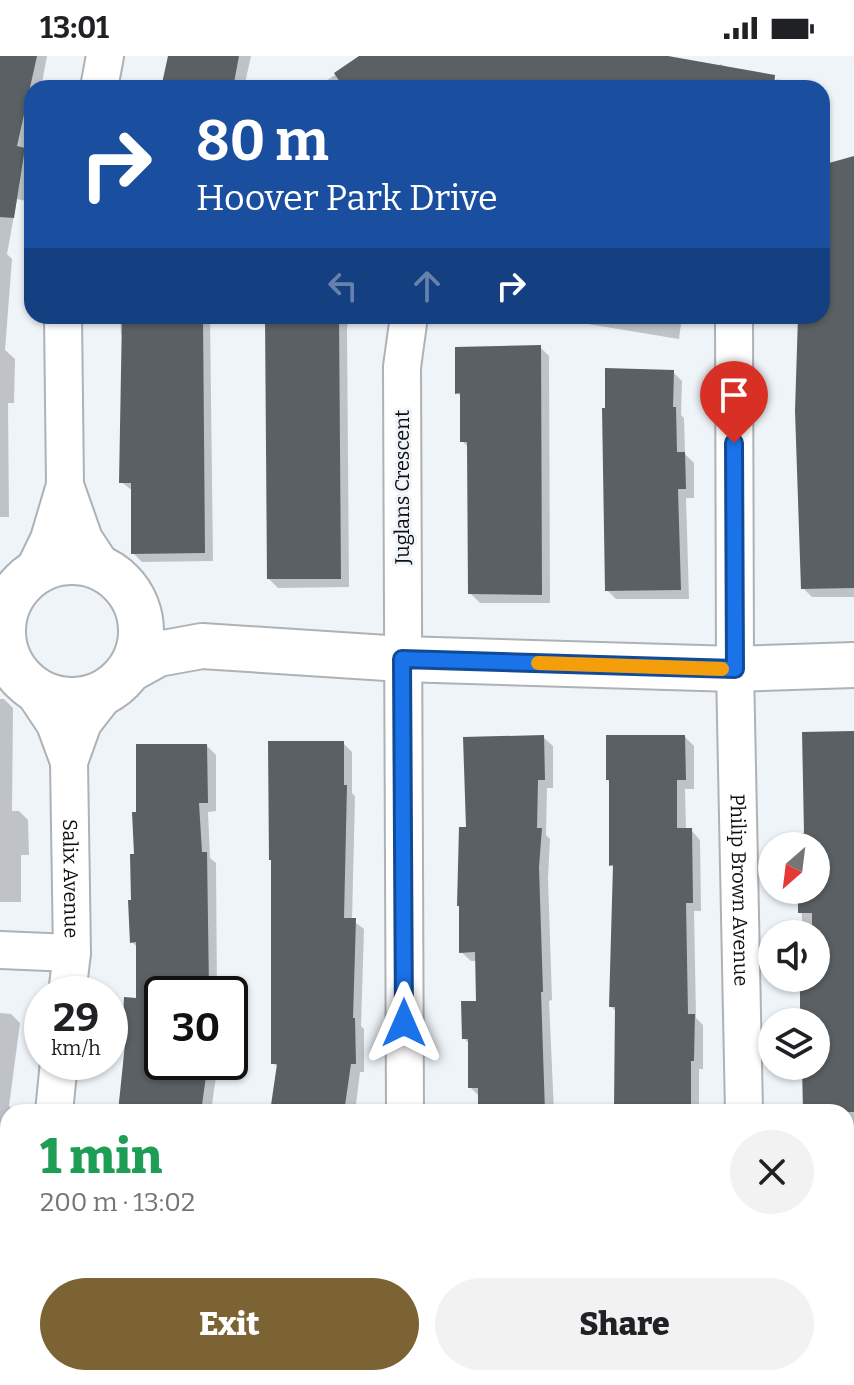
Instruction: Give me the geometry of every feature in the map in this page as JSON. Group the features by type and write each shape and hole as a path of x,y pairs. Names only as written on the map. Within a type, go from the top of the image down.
{"street":[{"path":"100,80 105,56"},
{"path":"63,324 65,485 49,539 17,585 10,600 3,632 13,668 43,694 68,700 93,697 158,654 202,646 402,659 735,669 854,665"},
{"name":"Juglans Crescent","path":"405,1104 402,367 408,324"},
{"path":"734,324 735,669"},
{"path":"65,485 84,539 134,601 141,629 136,658 118,680"},
{"path":"17,585 55,564 93,565 116,580 164,622 202,646"},
{"name":"Salix Avenue","path":"13,668 55,724 69,762 72,953 69,976"},
{"name":"Philip Brown Avenue","path":"735,669 744,1104"},
{"name":"Salix Avenue","path":"69,762 83,723 118,680"},
{"path":"0,950 72,953"},
{"path":"55,1104 57,1080"}],"building":[{"path":"0,56 37,56 32,80 24,80 24,114 17,146 24,148 24,154 14,218 0,217"},
{"path":"168,56 239,56 234,80 163,80"},
{"path":"359,56 668,56 775,75 775,80 339,80 334,73"},
{"path":"854,156 854,588 801,589 795,411 798,324 830,324 830,163"},
{"path":"122,324 203,324 205,553 131,554 131,483 119,483"},
{"path":"265,324 339,324 341,579 267,579"},
{"path":"541,345 542,595 468,594 467,442 460,442 460,393 455,394 455,347"},
{"path":"605,368 674,370 677,452 685,452 686,489 678,489 681,590 605,591 602,408 605,408"},
{"path":"854,731 854,1104 803,1104 802,1080 830,1080 830,1008 800,1008 800,992 830,992 830,920 812,920 812,913 798,913 798,904 830,904 830,832 804,832 802,732"},
{"path":"544,735 545,780 538,780 537,828 542,828 539,867 545,1104 478,1104 478,1088 468,1088 468,1039 462,1039 461,1001 476,1001 475,952 459,953 459,827 466,827 463,737"},
{"path":"606,735 685,735 686,780 677,780 677,828 692,828 693,903 686,903 688,1014 695,1014 691,1104 614,1104 615,1007 609,1007 613,865 609,866 609,780 606,780"},
{"path":"268,741 344,741 344,785 347,785 344,918 356,918 353,1018 356,1064 351,1064 345,1104 271,1104 277,1064 271,1064"},
{"path":"136,744 207,744 208,803 199,803 202,852 207,852 209,976 144,976 144,1080 205,1080 202,1104 119,1104 121,1080 128,1080 128,997 136,998 136,942 130,943 128,900 131,900 130,854 134,854 132,812 136,812"}],"slow traffic":[{"path":"538,663 722,669"}],"route":[{"path":"404,1023 402,659 735,669 734,443"}]}
